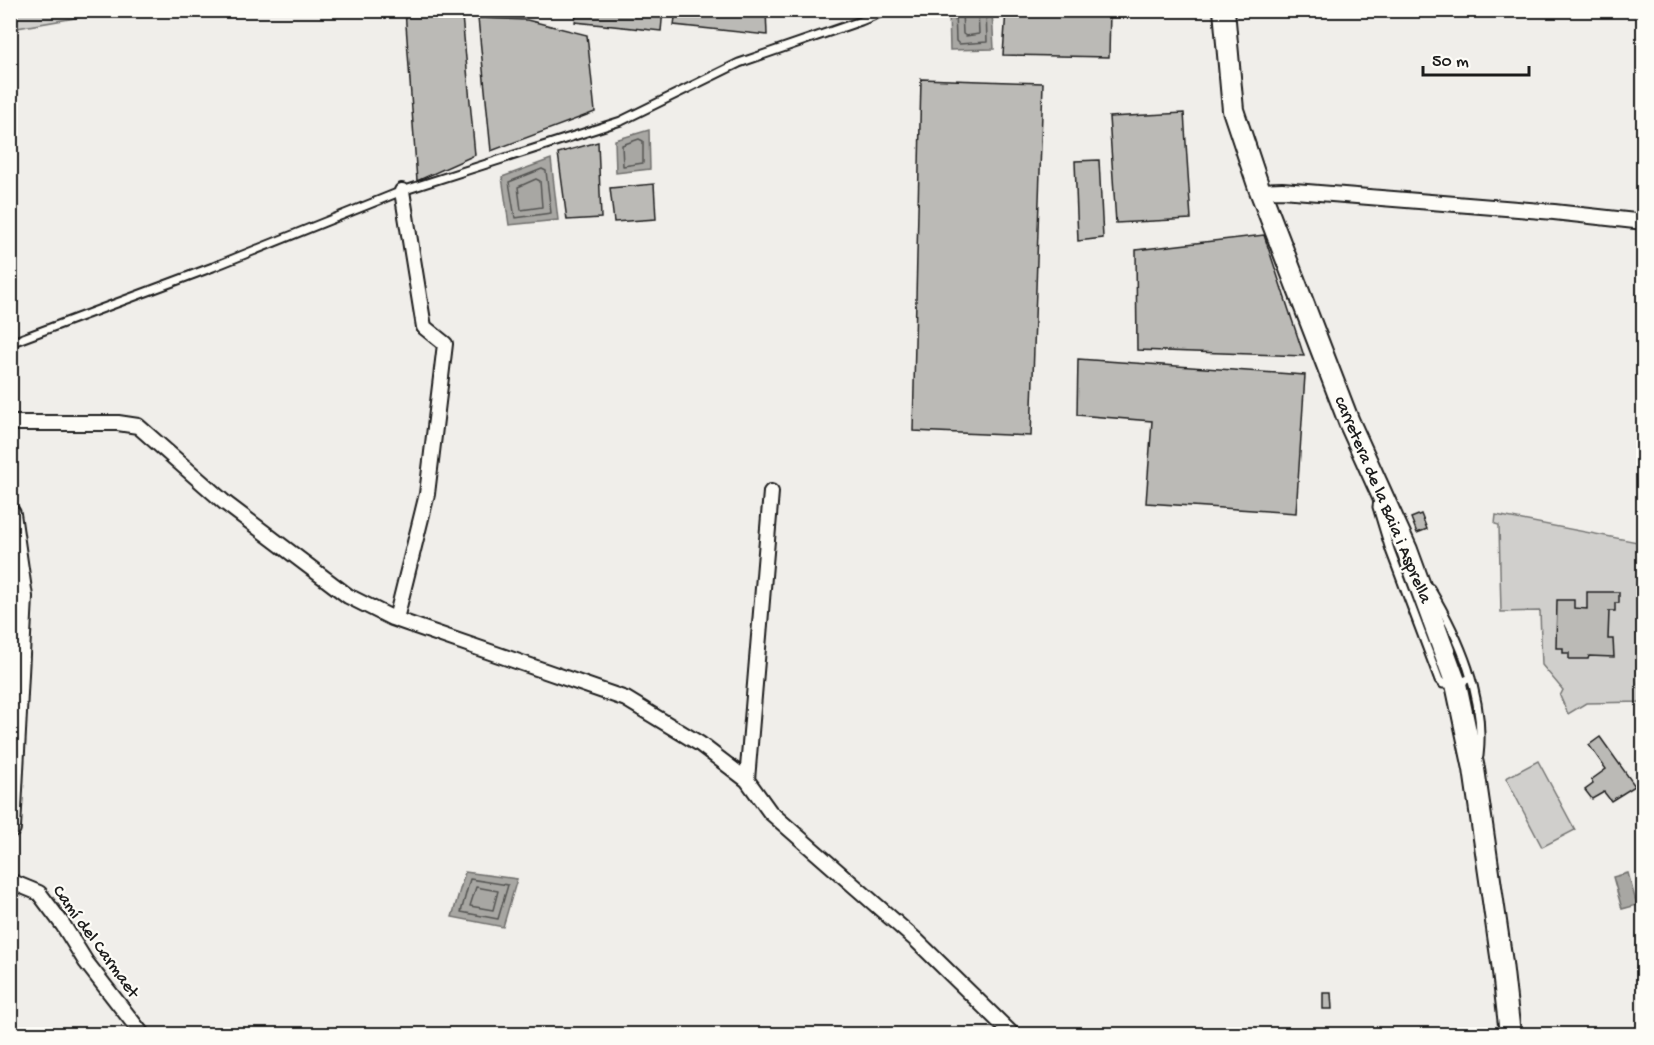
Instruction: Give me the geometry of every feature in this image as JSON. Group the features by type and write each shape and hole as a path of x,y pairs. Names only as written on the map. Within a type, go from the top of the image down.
{"main road":[{"name":"carretera de la Baia i Asprella","path":"1224,10 1233,110 1260,191 1349,422 1407,550 1434,626 1463,681 1510,1035"},
{"path":"10,514 22,597 10,828"}],"street":[{"path":"1260,191 1282,190 1554,212 1644,222"},
{"path":"396,619 427,494 445,344 424,327 402,191"},
{"path":"10,423 118,423 138,426 224,502 348,596 396,619 626,699 700,744 747,780 770,812 916,940 1012,1035"},
{"path":"747,780 771,492"},
{"name":"Camí del Carmaet","path":"10,881 39,892 86,962 142,1035"}],"lane":[{"path":"10,343 213,267 402,191 621,121 739,63 888,10"},
{"path":"1379,489 1377,507 1390,550 1434,626"}],"shaded area":[{"path":"11,10 115,10 115,11 11,29"},
{"path":"1496,515 1643,543 1643,702 1586,703 1568,714 1560,696 1563,690 1542,665 1540,611 1501,612 1499,525 1495,524"},
{"path":"1538,761 1575,830 1542,847 1506,778"}],"water":[{"path":"949,11 992,11 994,49 950,50"},
{"path":"649,130 650,169 616,173 615,140"},
{"path":"551,159 558,220 509,225 502,177"},
{"path":"465,872 517,879 503,927 452,917"},
{"path":"1628,873 1637,905 1622,909 1613,877"}],"building":[{"path":"405,10 462,16 475,155 417,181"},
{"path":"577,10 663,10 661,31 575,22"},
{"path":"676,10 766,10 767,35 674,25"},
{"path":"1006,10 1110,10 1109,57 1003,55"},
{"path":"478,18 527,20 587,35 595,112 491,151"},
{"path":"921,79 1043,83 1031,436 913,431"},
{"path":"1184,113 1191,219 1116,223 1109,117"},
{"path":"598,142 601,218 567,220 558,153"},
{"path":"1099,160 1103,238 1078,241 1075,161"},
{"path":"654,184 656,219 614,222 610,188"},
{"path":"1264,235 1304,356 1137,350 1136,250"},
{"path":"1078,359 1305,375 1296,513 1146,503 1152,421 1077,415"},
{"path":"1421,514 1427,529 1417,533 1411,518"},
{"path":"1587,592 1619,592 1619,603 1615,603 1615,611 1609,611 1608,639 1613,639 1614,657 1589,656 1588,659 1569,659 1569,653 1563,653 1563,648 1556,648 1557,600 1574,600 1574,608 1587,609"},
{"path":"1600,737 1635,786 1611,801 1604,792 1592,799 1585,790 1593,784 1591,780 1606,769 1589,745"},
{"path":"1323,993 1331,993 1332,1009 1323,1009"}]}
